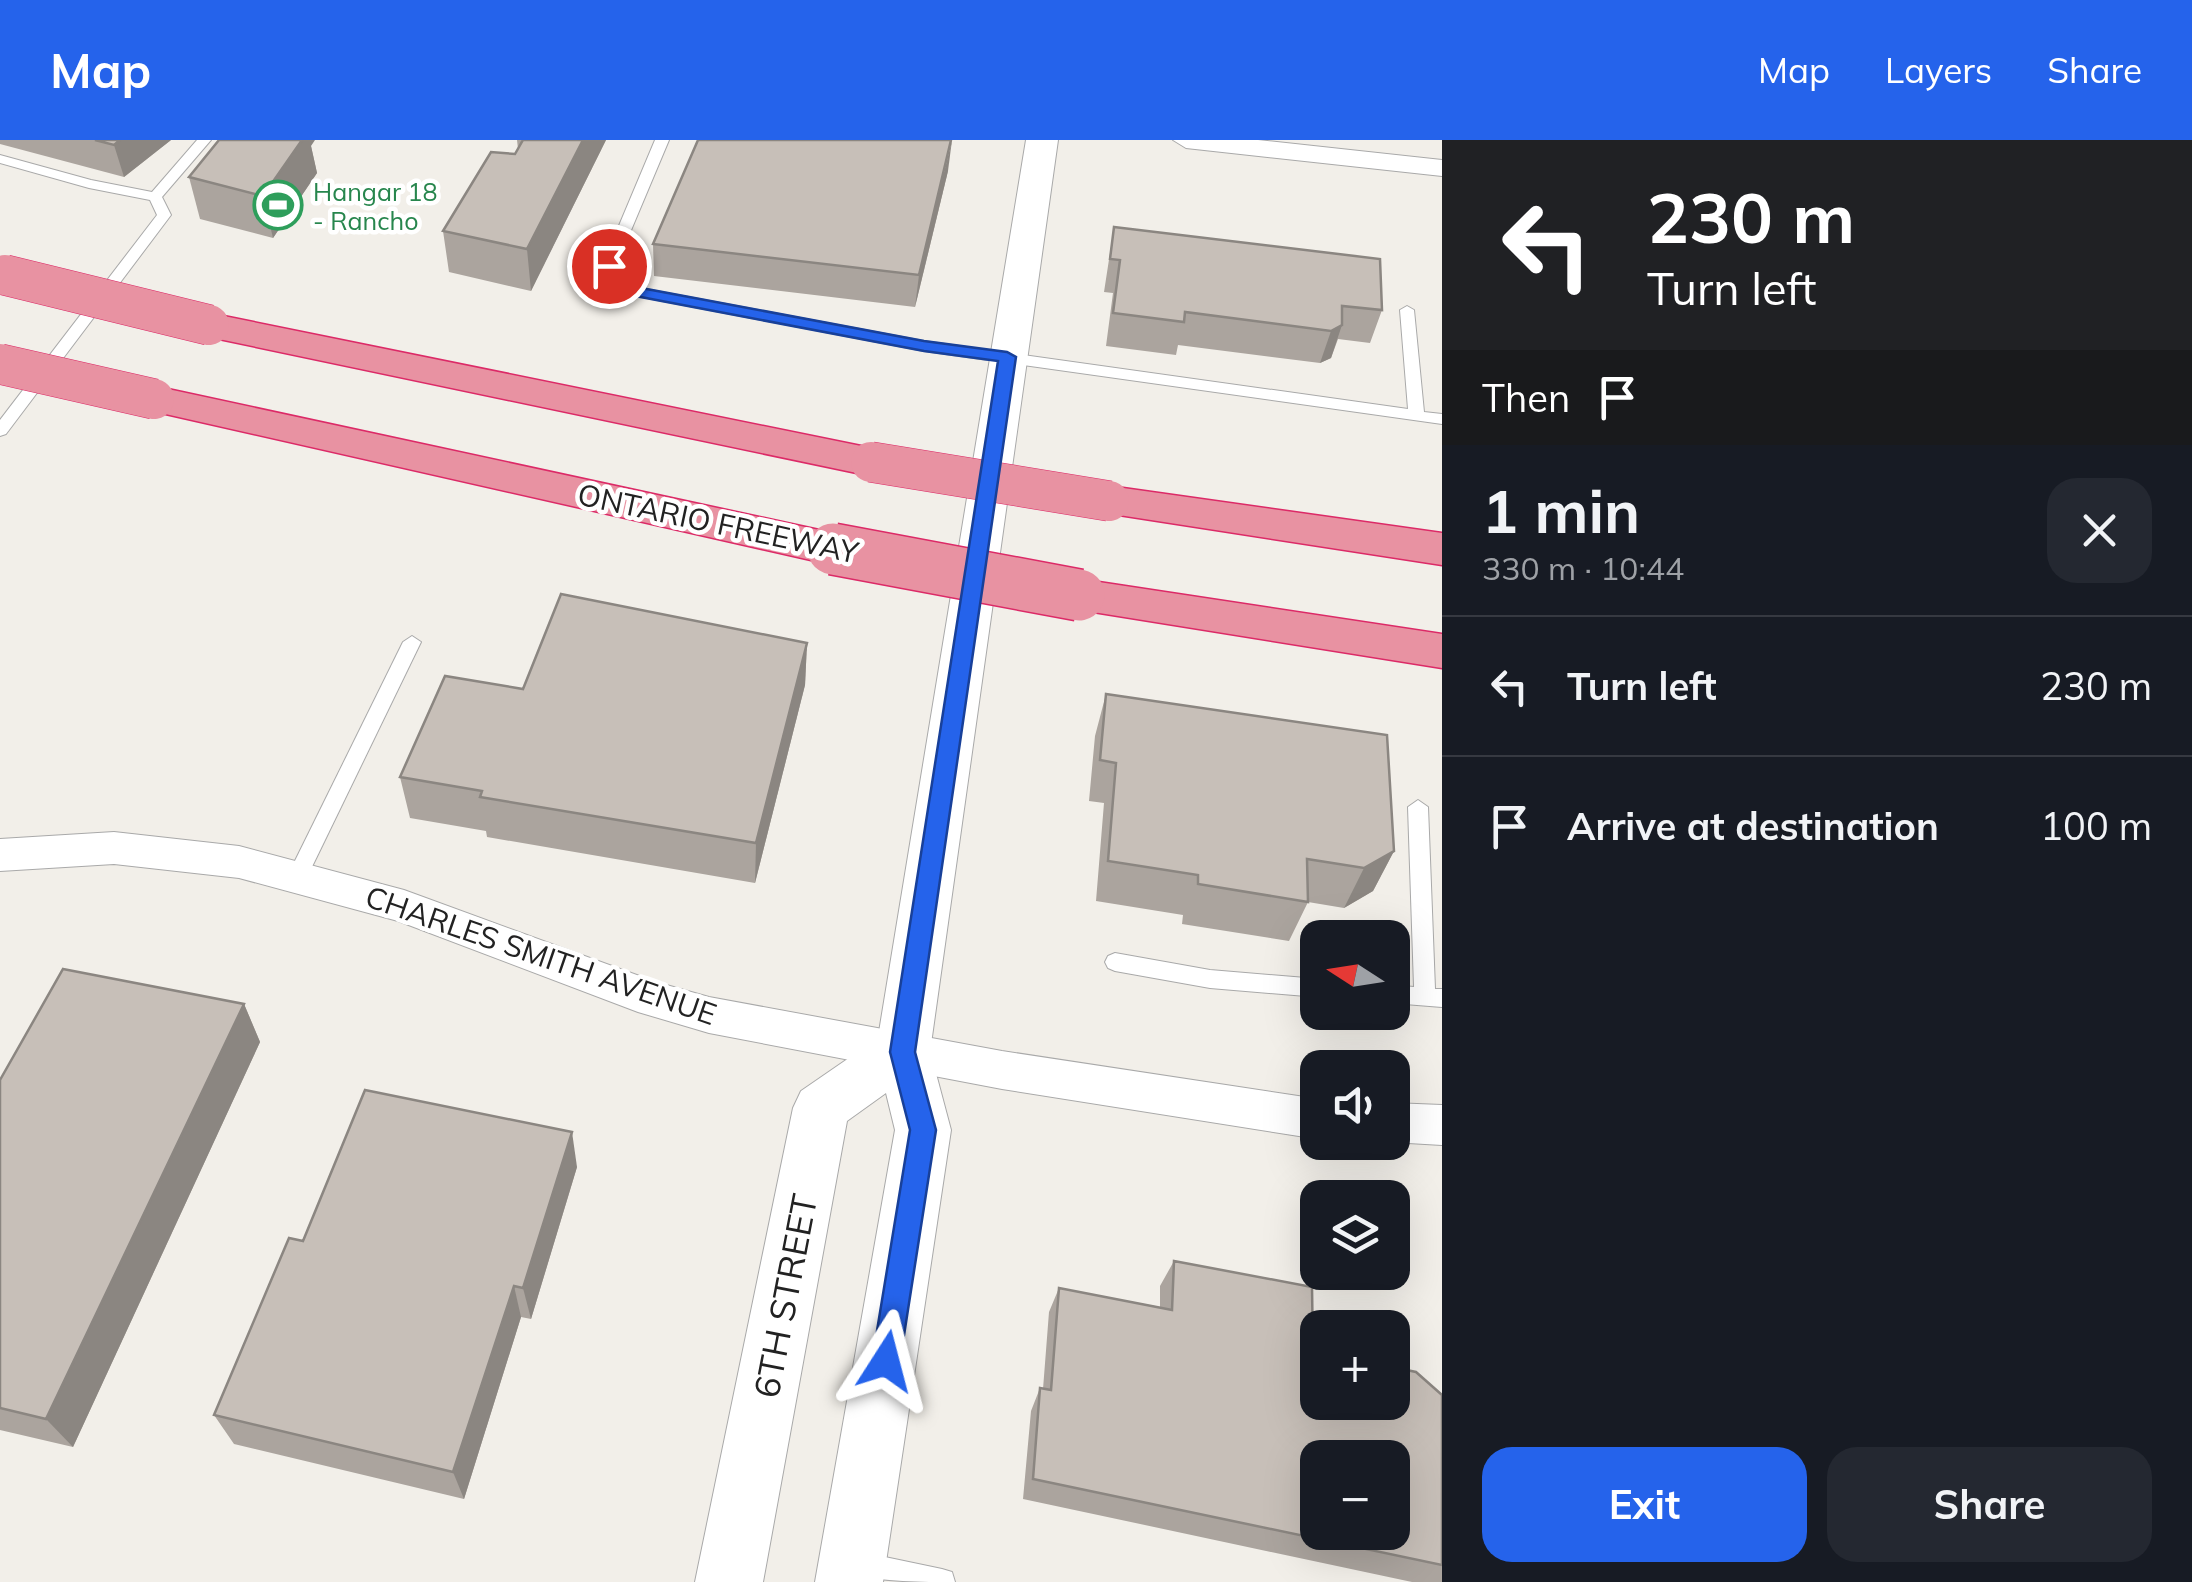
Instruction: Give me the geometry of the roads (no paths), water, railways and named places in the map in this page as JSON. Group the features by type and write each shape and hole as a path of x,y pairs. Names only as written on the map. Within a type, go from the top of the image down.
{"highway":[{"path":"2,275 209,325 870,462 1442,549"},
{"name":"ONTARIO FREEWAY","path":"0,364 833,549 1079,595 1442,651"}],"street":[{"path":"851,1572 923,1130 903,1052 1042,140"},
{"path":"1186,140 1442,168"},
{"name":"CHARLES SMITH AVENUE","path":"0,854 114,848 239,862 404,906 653,999 775,1029 1300,1116"},
{"name":"6TH STREET","path":"730,1582 822,1108 903,1052"},
{"path":"1410,1124 1442,1125"}],"lane":[{"path":"156,197 204,140"},
{"path":"662,140 609,266 612,280 631,291 924,346 1442,419"},
{"path":"0,160 156,197"},
{"path":"0,431 164,215 156,197"},
{"path":"1407,310 1416,415"},
{"path":"298,875 412,642"},
{"path":"1418,807 1434,998"},
{"path":"1115,962 1210,979 1300,986"},
{"path":"851,1572 942,1582"}],"place":[{"name":"Hangar 18 - Rancho","path":"278,205"}]}
